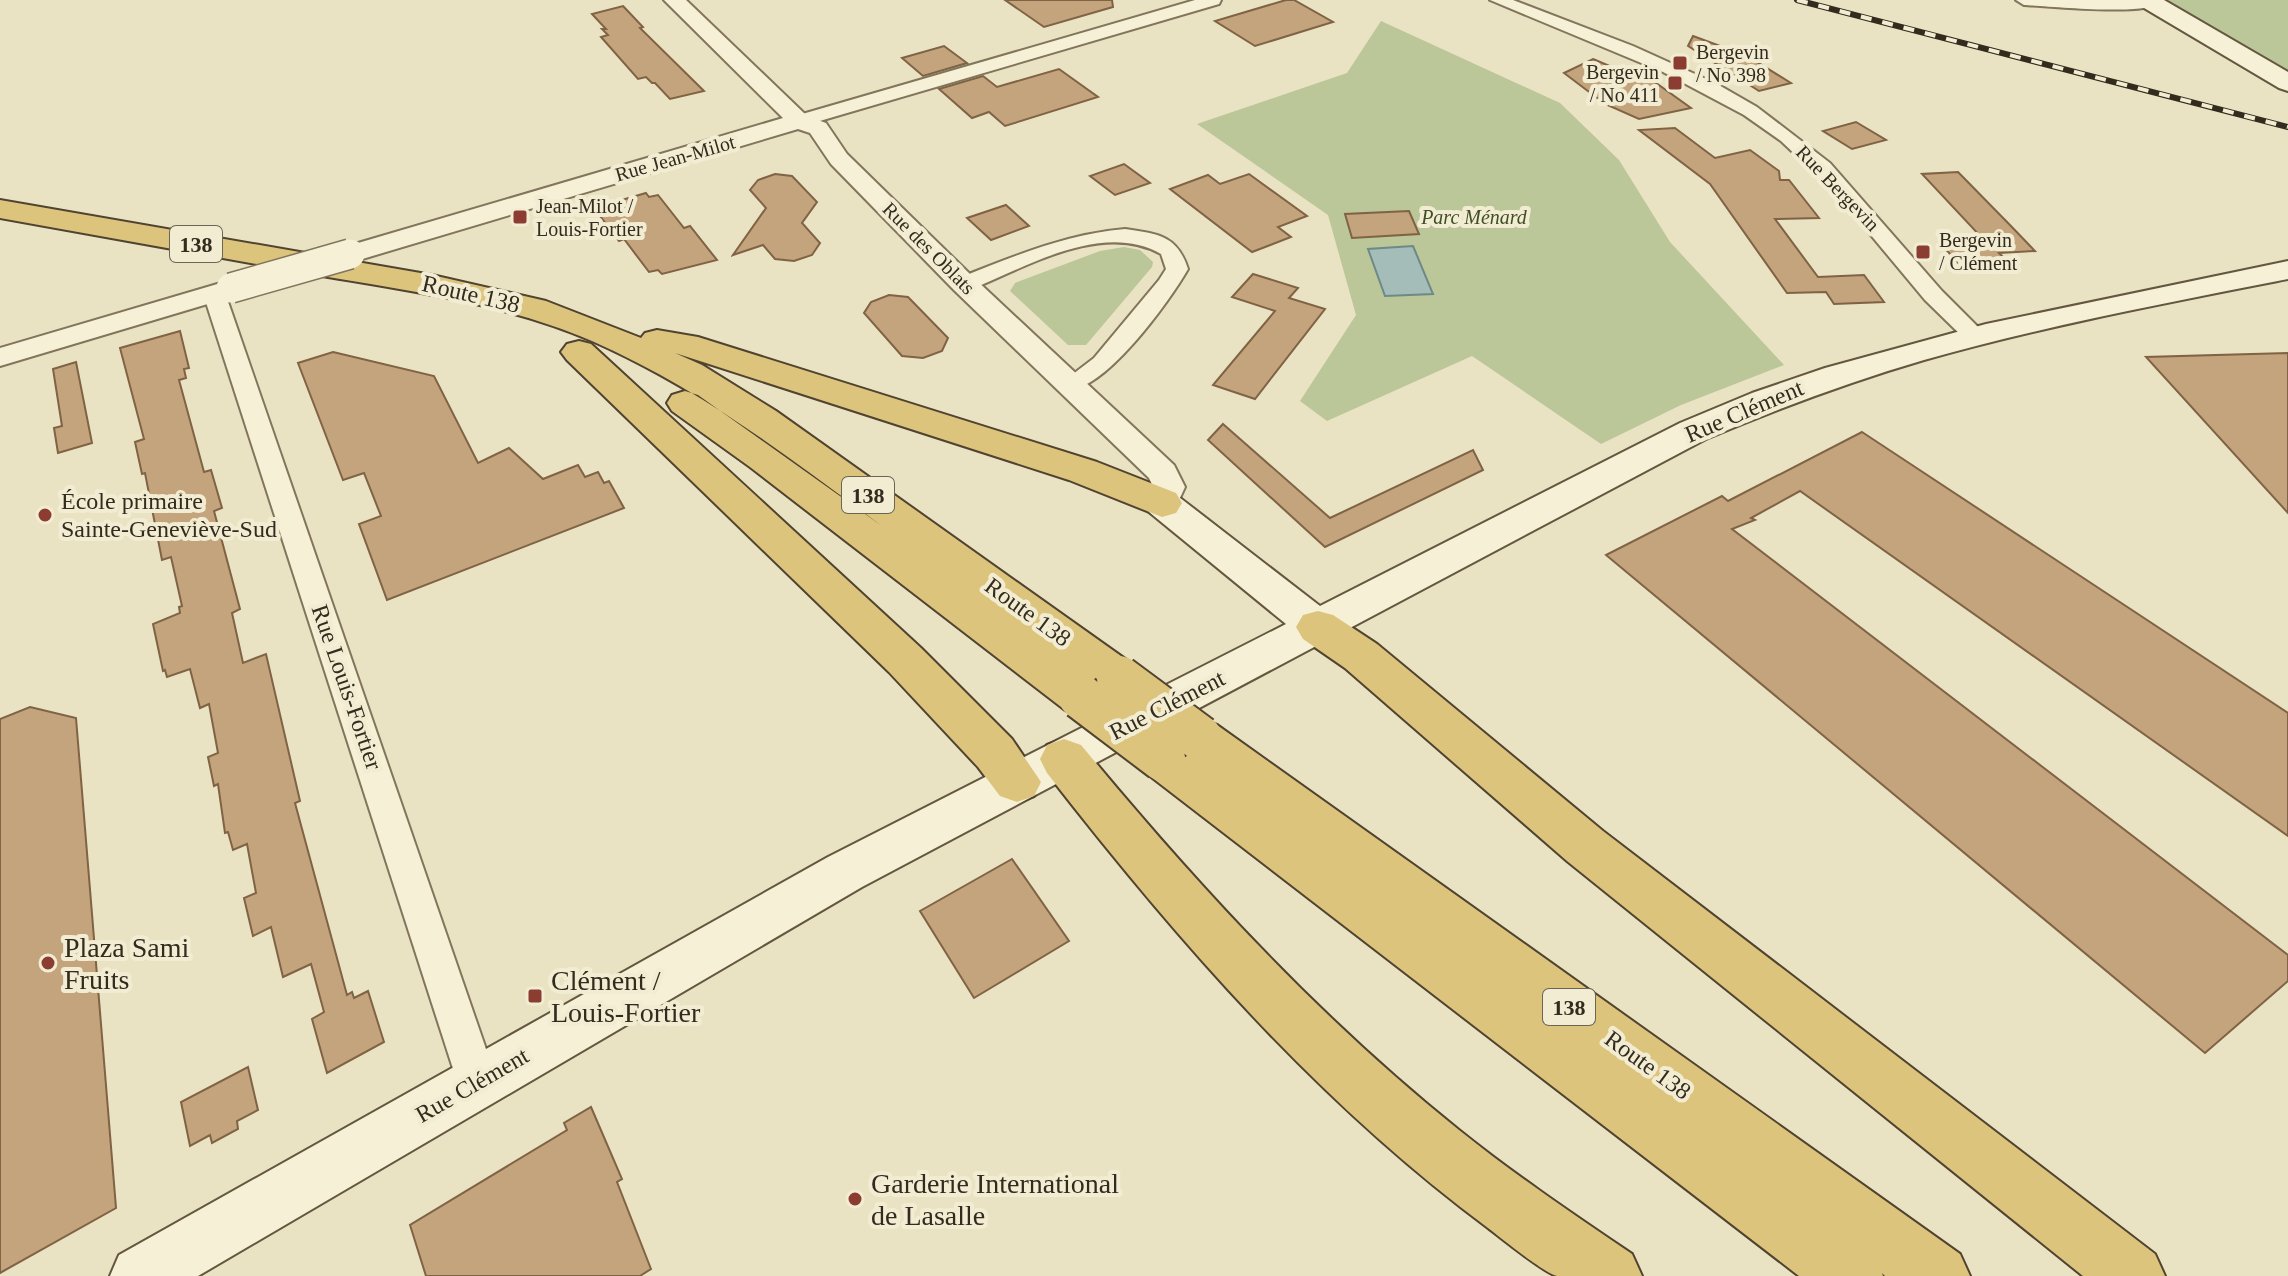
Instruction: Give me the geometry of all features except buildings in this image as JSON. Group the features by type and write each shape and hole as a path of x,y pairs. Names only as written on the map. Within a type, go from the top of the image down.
{"highway":[{"name":"Route 138","path":"0,209 443,287 534,308 591,343 643,381 718,425 1100,688 1182,749 1851,1276"},
{"name":"Route 138","path":"0,230 429,305 591,343"},
{"path":"591,343 686,344 1071,467 1162,503"},
{"path":"591,343 905,660 995,753 1017,782"},
{"path":"1318,627 1361,656 1585,846 2133,1276"},
{"name":"Route 138","path":"1182,749 1938,1276"},
{"path":"1064,759 1246,971 1330,1055 1469,1176 1610,1276"}],"main road":[{"path":"2149,1 2288,83"},
{"name":"Rue Clément","path":"140,1276 808,892 1693,431 1839,373 1974,335 2288,270"},
{"path":"2252,277 2288,300"},
{"path":"1162,503 1318,627"}],"street":[{"name":"Rue des Oblats","path":"674,0 799,121 818,128 839,159 964,284 1163,473 1169,487 1162,503"},
{"name":"Rue Jean-Milot","path":"0,357 1213,0"},
{"name":"Rue Bergevin","path":"1498,0 1684,75 1774,127 1843,187 1947,312 1974,335"},
{"path":"2024,0 2100,4 2149,1"},
{"path":"964,284 1106,235 1147,238 1171,251 1177,269 1169,283 1103,363 1072,384"},
{"name":"Rue Louis-Fortier","path":"222,291 477,1081"}],"green space":[{"path":"2165,0 2288,0 2288,71 2183,10"},
{"name":"Parc Ménard","path":"1381,21 1560,103 1619,160 1670,242 1784,365 1681,405 1601,444 1472,356 1327,421 1300,401 1356,315 1328,215 1197,124 1347,73"},
{"path":"1124,247 1140,250 1153,262 1152,267 1086,345 1068,345 1010,291 1015,283 1100,251"}],"water":[{"path":"1413,246 1433,294 1385,296 1368,249"}],"railway":[{"path":"1797,0 2288,127"}],"place":[{"name":"Bergevin / No 398","path":"1680,63"},
{"name":"Bergevin / No 411","path":"1675,83"},
{"name":"Jean-Milot / Louis-Fortier","path":"520,217"},
{"name":"Bergevin / Clément","path":"1923,252"},
{"name":"École primaire Sainte-Geneviève-Sud","path":"45,515"},
{"name":"Plaza Sami Fruits","path":"48,963"},
{"name":"Clément / Louis-Fortier","path":"535,996"},
{"name":"Garderie International de Lasalle","path":"855,1199"}]}
